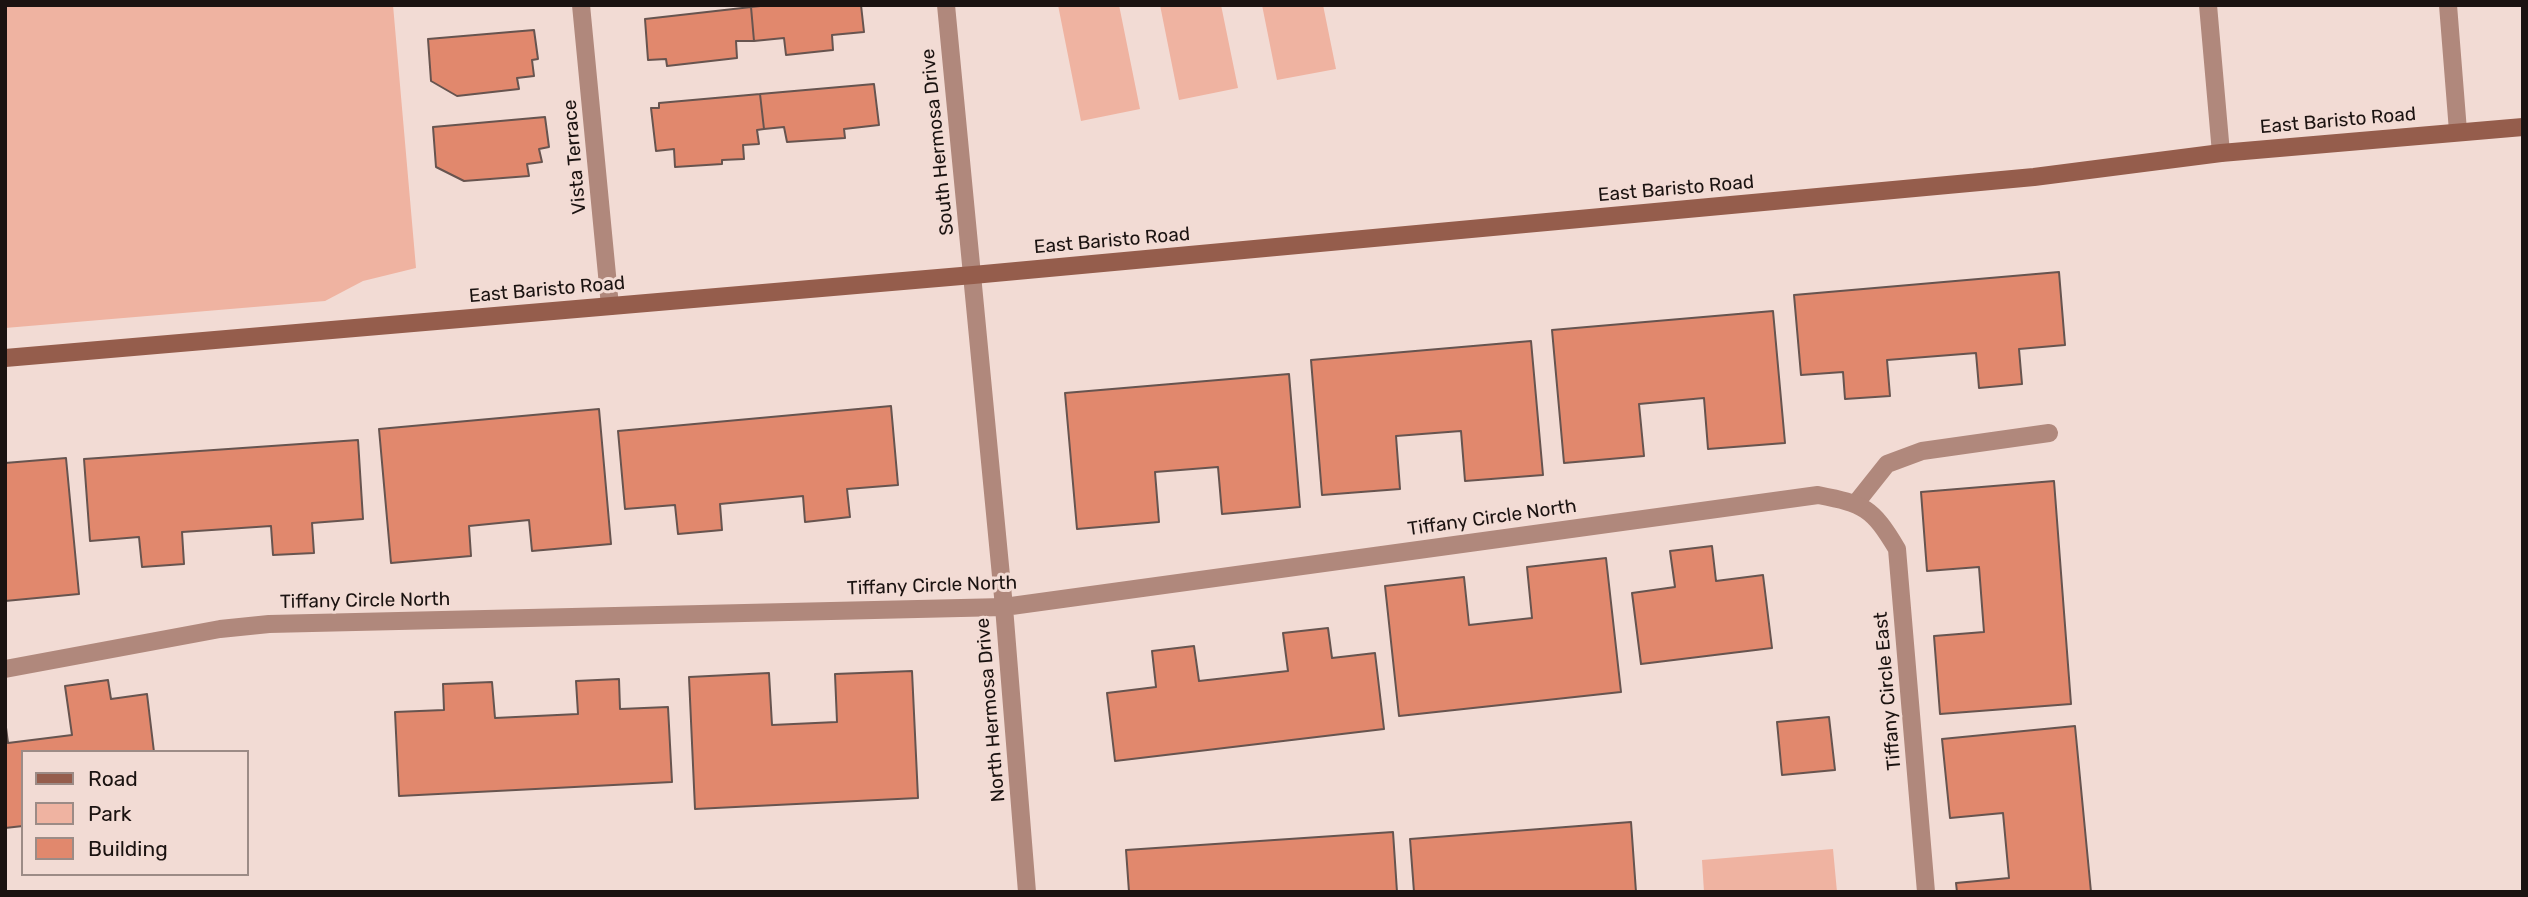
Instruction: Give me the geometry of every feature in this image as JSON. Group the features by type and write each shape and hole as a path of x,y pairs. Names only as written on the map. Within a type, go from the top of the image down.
{"street":[{"name":"Vista Terrace","path":"581,5 610,306"},
{"name":"South Hermosa Drive","path":"946,5 973,275"},
{"path":"2208,5 2221,153"},
{"path":"2448,5 2458,131"},
{"name":"East Baristo Road","path":"5,358 973,275 2034,177 2221,153 2523,127"},
{"name":"North Hermosa Drive","path":"973,275 1027,892"},
{"path":"1856,503 1887,464 1922,451 2049,433"},
{"name":"Tiffany Circle North","path":"5,669 220,629 269,624 1004,607 1818,495 1856,503"},
{"name":"Tiffany Circle East","path":"1856,503 1881,521 1897,548 1926,892"}],"green space":[{"path":"5,5 393,5 416,268 363,281 325,301 5,328"},
{"path":"1058,5 1119,5 1140,109 1081,121"},
{"path":"1160,5 1221,5 1238,88 1179,100"},
{"path":"1262,5 1323,5 1336,69 1277,80"},
{"path":"1833,849 1837,892 1704,892 1702,860"}],"building":[{"path":"861,5 864,32 832,35 833,50 786,55 784,38 754,41 751,7"},
{"path":"751,7 754,41 736,41 737,58 667,66 666,59 648,60 645,19"},
{"path":"534,30 538,59 532,60 534,76 517,78 519,89 457,96 431,81 428,39"},
{"path":"874,84 879,125 844,129 845,138 787,142 784,127 764,129 760,94"},
{"path":"760,94 764,129 757,130 759,144 743,145 744,159 722,160 722,164 675,167 674,149 656,151 651,108 659,108 659,103"},
{"path":"545,117 549,147 539,149 542,162 527,164 529,176 464,181 436,167 433,127"},
{"path":"2059,272 2065,345 2019,349 2022,384 1979,388 1976,353 1887,360 1890,396 1845,399 1843,372 1801,375 1794,295"},
{"path":"1773,311 1785,443 1708,449 1704,398 1639,404 1644,456 1564,463 1552,330"},
{"path":"1531,341 1543,475 1465,481 1461,431 1396,436 1400,489 1322,495 1311,360"},
{"path":"1289,374 1300,507 1222,514 1218,467 1155,472 1159,522 1077,529 1065,393"},
{"path":"891,406 898,485 847,489 850,517 805,522 803,496 720,504 722,530 678,534 675,505 625,509 618,431"},
{"path":"599,409 611,544 532,551 529,520 469,526 471,556 391,563 379,429"},
{"path":"358,440 363,519 312,523 314,553 273,555 271,526 182,532 184,564 142,567 139,537 90,541 84,459"},
{"path":"66,458 79,594 5,601 5,463"},
{"path":"2054,481 2071,704 1940,714 1934,636 1984,632 1979,567 1927,571 1921,492"},
{"path":"1712,546 1716,581 1763,575 1772,648 1641,664 1632,593 1675,587 1670,551"},
{"path":"1606,558 1621,692 1399,716 1385,586 1464,577 1469,625 1532,618 1527,567"},
{"path":"1328,628 1332,658 1375,653 1384,729 1115,761 1107,693 1156,687 1152,651 1194,646 1199,681 1288,671 1283,633"},
{"path":"912,671 918,798 695,809 689,677 769,673 772,725 837,722 835,674"},
{"path":"619,679 620,709 668,707 672,782 399,796 395,712 444,710 443,684 492,682 495,718 578,714 576,681"},
{"path":"108,680 111,699 147,694 154,750 21,750 21,826 5,828 5,720 8,743 72,735 65,686"},
{"path":"1829,717 1835,770 1782,775 1777,722"},
{"path":"2075,726 2091,892 1957,892 1956,883 2009,878 2003,813 1950,818 1942,739"},
{"path":"1631,822 1636,892 1414,892 1410,839"},
{"path":"1393,832 1397,892 1129,892 1126,850"}]}
